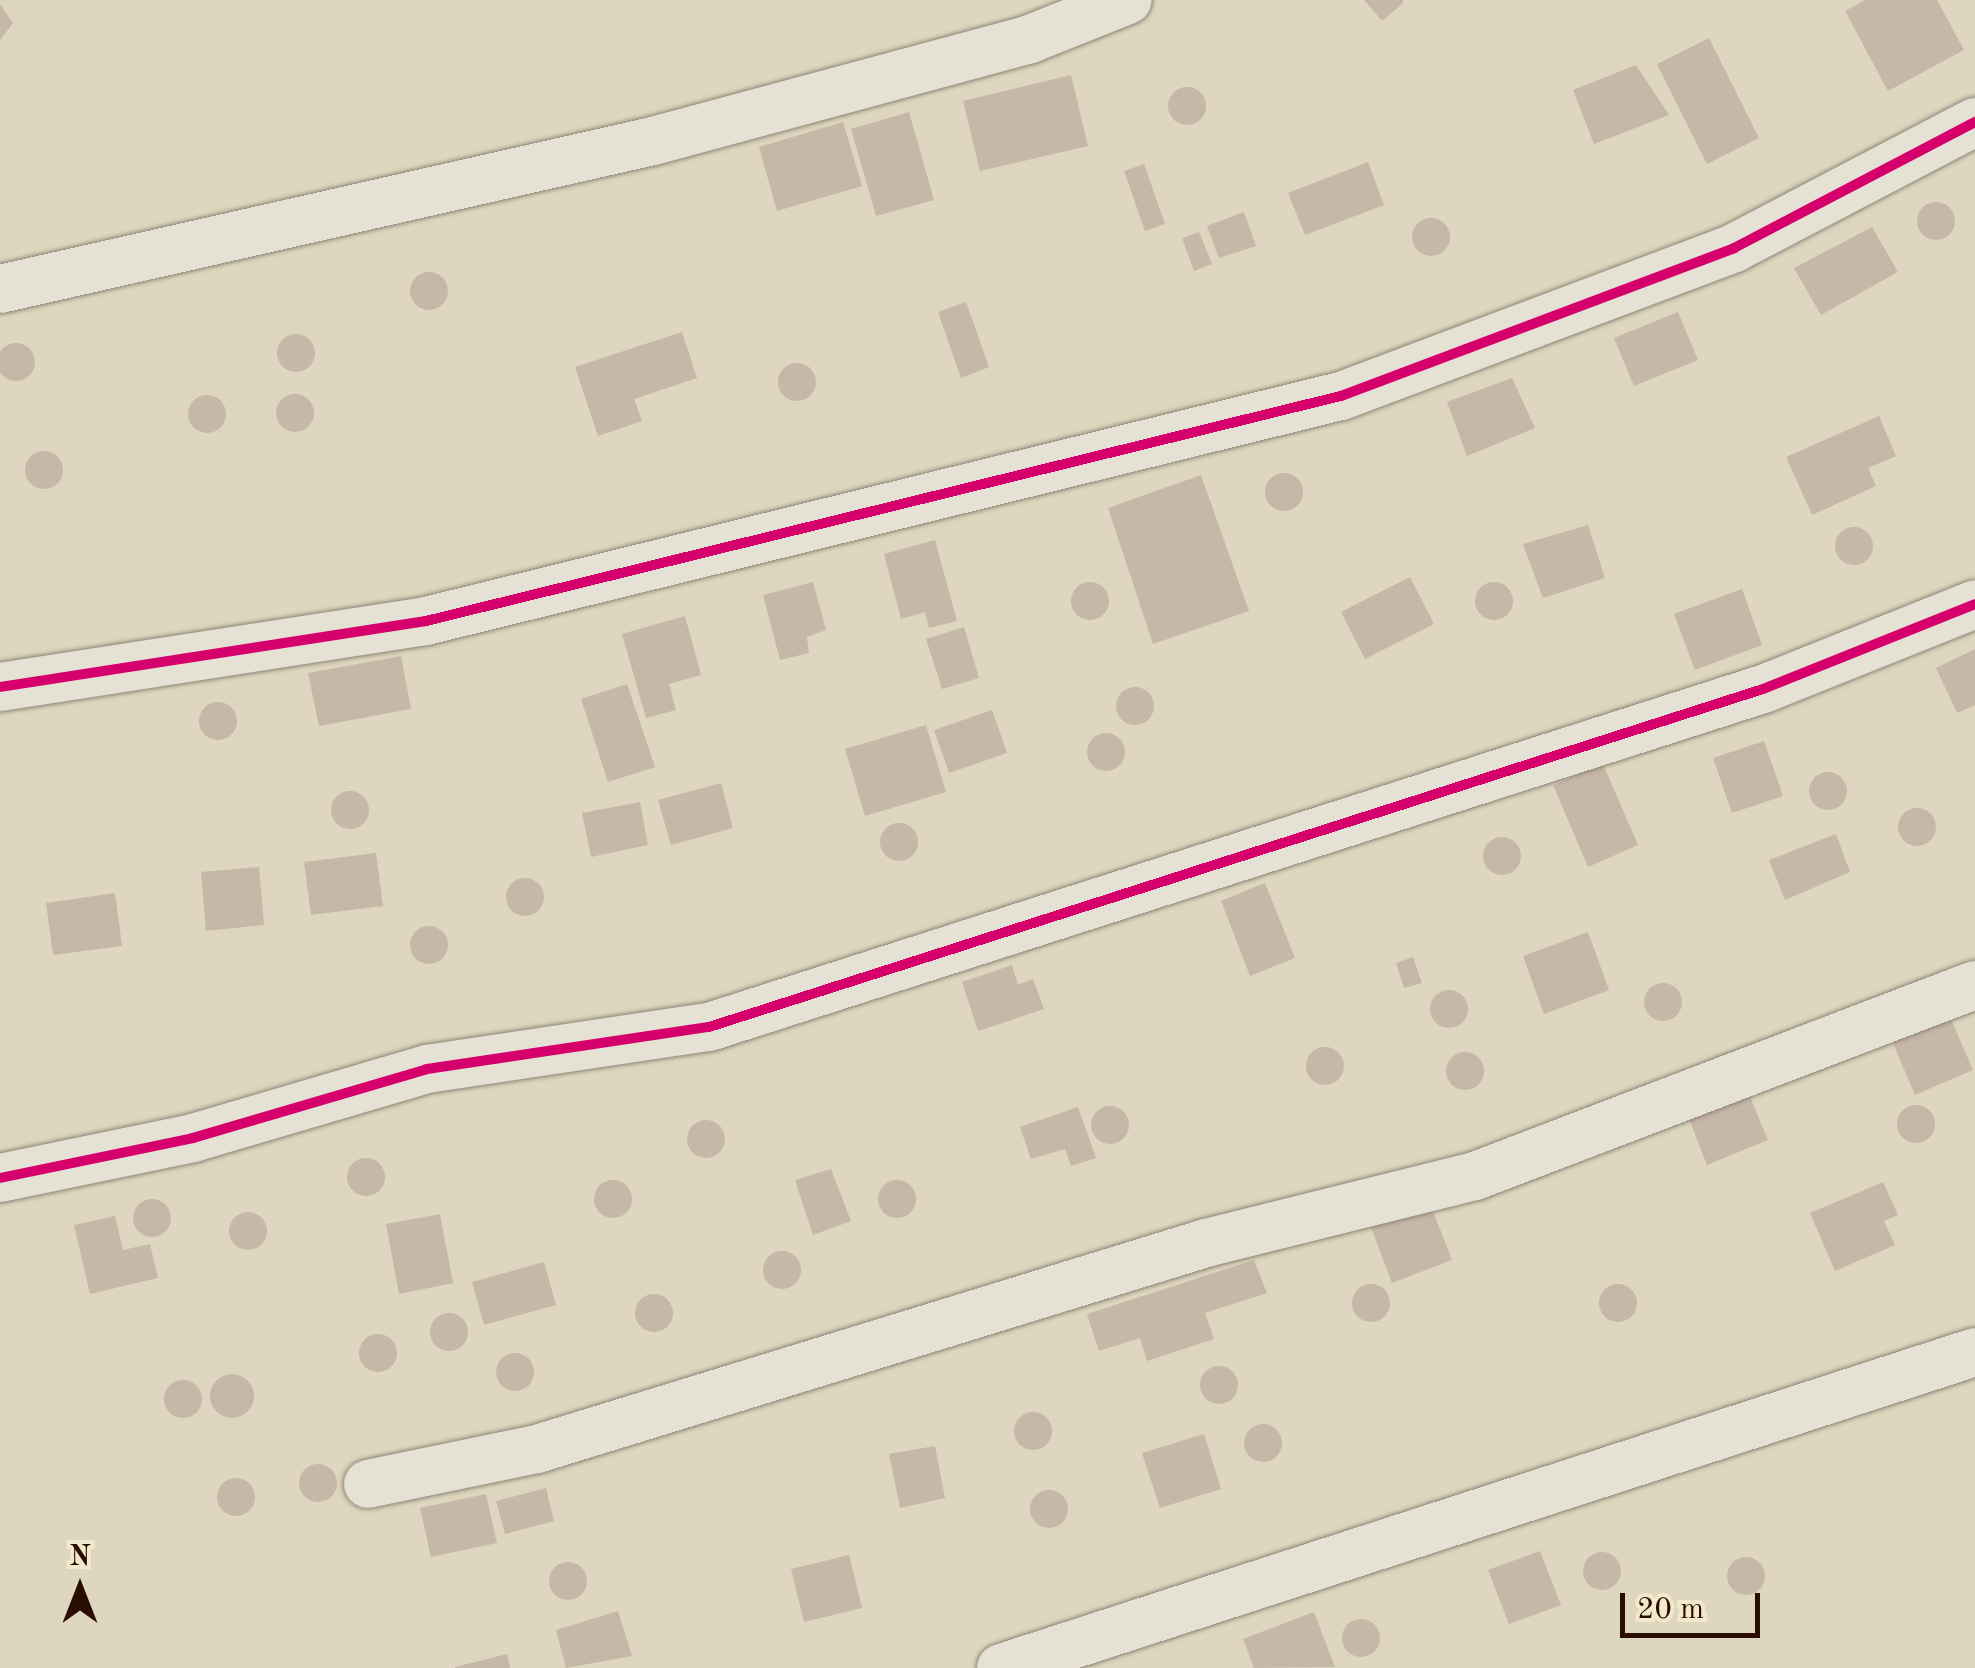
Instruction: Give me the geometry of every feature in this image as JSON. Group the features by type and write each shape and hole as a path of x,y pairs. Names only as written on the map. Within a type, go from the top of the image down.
{"street":[{"path":"0,288 635,146 1030,39 1128,0"},
{"path":"0,687 426,621 1342,396 1734,248 1975,122"},
{"path":"0,1178 192,1138 427,1068 709,1028 1764,689 1975,604"},
{"path":"368,1484 537,1450 1206,1243 1475,1176 1975,985"},
{"path":"1001,1668 1975,1352"}],"building":[{"path":"1364,0 1403,0 1403,3 1382,21"},
{"path":"1865,0 1937,0 1964,50 1888,91 1845,11"},
{"path":"0,4 13,23 0,40"},
{"path":"1709,38 1759,138 1707,164 1657,64"},
{"path":"1636,65 1669,115 1594,144 1573,90"},
{"path":"1071,75 1088,146 980,171 963,101"},
{"path":"1187,87 1201,92 1206,106 1201,120 1187,125 1173,120 1168,106 1173,92"},
{"path":"909,112 934,200 876,216 851,129"},
{"path":"843,122 862,186 777,211 759,147"},
{"path":"1368,162 1384,205 1305,235 1288,193"},
{"path":"1144,164 1165,224 1145,231 1124,171"},
{"path":"1936,202 1950,207 1955,221 1950,235 1936,240 1922,235 1917,221 1922,207"},
{"path":"1244,212 1256,246 1219,258 1207,226"},
{"path":"1431,218 1445,223 1450,237 1445,251 1431,256 1417,251 1412,237 1417,223"},
{"path":"1872,227 1898,272 1821,315 1794,268"},
{"path":"1199,232 1212,264 1194,271 1182,238"},
{"path":"429,272 443,277 448,291 443,305 429,310 415,305 410,291 415,277"},
{"path":"966,302 989,367 961,378 938,312"},
{"path":"1678,312 1698,360 1634,386 1614,338"},
{"path":"682,332 697,378 634,399 642,421 598,436 575,367"},
{"path":"296,334 310,339 315,353 310,367 296,372 282,367 277,353 282,339"},
{"path":"16,343 29,349 35,362 29,375 16,381 3,375 -3,362 3,349"},
{"path":"797,363 811,368 816,382 811,396 797,401 783,396 778,382 783,368"},
{"path":"1512,378 1535,428 1467,456 1447,402"},
{"path":"295,394 309,399 314,413 309,427 295,432 281,427 276,413 281,399"},
{"path":"207,395 221,400 226,414 221,428 207,433 193,428 188,414 193,400"},
{"path":"1879,416 1896,456 1868,468 1876,486 1812,515 1786,457"},
{"path":"44,451 58,456 63,470 58,484 44,489 30,484 25,470 30,456"},
{"path":"1284,473 1298,478 1303,492 1298,506 1284,511 1270,506 1265,492 1270,478"},
{"path":"1201,475 1249,611 1153,644 1108,508"},
{"path":"1588,525 1605,578 1543,598 1523,544"},
{"path":"1854,527 1868,532 1873,546 1868,560 1854,565 1840,560 1835,546 1840,532"},
{"path":"935,540 957,621 929,628 925,612 901,619 884,554"},
{"path":"1410,577 1434,624 1365,659 1341,612"},
{"path":"813,582 826,630 807,637 809,653 780,660 763,595"},
{"path":"1090,582 1104,587 1109,601 1104,615 1090,620 1076,615 1071,601 1076,587"},
{"path":"1494,582 1508,587 1513,601 1508,615 1494,620 1480,615 1475,601 1480,587"},
{"path":"1742,589 1762,645 1695,670 1674,614"},
{"path":"685,616 701,675 669,684 676,710 646,718 622,634"},
{"path":"964,627 979,678 942,689 926,639"},
{"path":"1975,649 1975,705 1957,713 1936,668"},
{"path":"401,656 411,709 319,726 308,673"},
{"path":"627,684 655,767 608,782 581,699"},
{"path":"1135,687 1149,692 1154,706 1149,720 1135,725 1121,720 1116,706 1121,692"},
{"path":"218,702 232,707 237,721 232,735 218,740 204,735 199,721 204,707"},
{"path":"992,710 1007,753 949,773 934,730"},
{"path":"926,725 946,792 865,816 845,749"},
{"path":"1106,733 1120,738 1125,752 1120,766 1106,771 1092,766 1087,752 1092,738"},
{"path":"1764,741 1783,796 1732,813 1713,758"},
{"path":"1603,764 1638,845 1588,867 1553,785"},
{"path":"1828,772 1842,777 1847,791 1842,805 1828,810 1814,805 1809,791 1814,777"},
{"path":"721,783 733,828 671,845 658,800"},
{"path":"350,791 364,796 369,810 364,824 350,829 336,824 331,810 336,796"},
{"path":"640,802 648,845 591,857 582,813"},
{"path":"1917,808 1931,813 1936,827 1931,841 1917,846 1903,841 1898,827 1903,813"},
{"path":"899,823 913,828 918,842 913,856 899,861 885,856 880,842 885,828"},
{"path":"1836,834 1850,872 1785,900 1769,860"},
{"path":"1502,837 1516,842 1521,856 1516,870 1502,875 1488,870 1483,856 1488,842"},
{"path":"376,853 383,906 311,915 304,862"},
{"path":"259,867 264,925 206,931 201,872"},
{"path":"525,878 539,883 544,897 539,911 525,916 511,911 506,897 511,883"},
{"path":"1265,883 1295,958 1250,976 1221,901"},
{"path":"115,893 122,946 53,955 46,903"},
{"path":"429,926 443,931 448,945 443,959 429,964 415,959 410,945 415,931"},
{"path":"1588,932 1609,990 1544,1014 1523,956"},
{"path":"1413,957 1422,983 1404,988 1396,963"},
{"path":"1012,965 1018,985 1033,979 1044,1009 978,1031 962,982"},
{"path":"1663,983 1677,988 1682,1002 1677,1016 1663,1021 1649,1016 1644,1002 1649,988"},
{"path":"1449,990 1463,995 1468,1009 1463,1023 1449,1028 1435,1023 1430,1009 1435,995"},
{"path":"1950,1017 1973,1070 1915,1095 1892,1041"},
{"path":"1325,1047 1339,1052 1344,1066 1339,1080 1325,1085 1311,1080 1306,1066 1311,1052"},
{"path":"1465,1052 1479,1057 1484,1071 1479,1085 1465,1090 1451,1085 1446,1071 1451,1057"},
{"path":"1746,1087 1768,1140 1707,1165 1686,1111"},
{"path":"1916,1105 1930,1110 1935,1124 1930,1138 1916,1143 1902,1138 1897,1124 1902,1110"},
{"path":"1110,1106 1124,1111 1129,1125 1124,1139 1110,1144 1096,1139 1091,1125 1096,1111"},
{"path":"1078,1107 1096,1158 1071,1166 1065,1149 1031,1159 1020,1127"},
{"path":"706,1120 720,1125 725,1139 720,1153 706,1158 692,1153 687,1139 692,1125"},
{"path":"366,1158 380,1163 385,1177 380,1191 366,1196 352,1191 347,1177 352,1163"},
{"path":"831,1169 851,1221 813,1235 795,1180"},
{"path":"613,1180 627,1185 632,1199 627,1213 613,1218 599,1213 594,1199 599,1185"},
{"path":"897,1180 911,1185 916,1199 911,1213 897,1218 883,1213 878,1199 883,1185"},
{"path":"1883,1182 1898,1215 1884,1221 1895,1245 1835,1271 1810,1213"},
{"path":"152,1199 166,1204 171,1218 166,1232 152,1237 138,1232 133,1218 138,1204"},
{"path":"1431,1206 1452,1260 1392,1283 1371,1227"},
{"path":"248,1212 262,1217 267,1231 262,1245 248,1250 234,1245 229,1231 234,1217"},
{"path":"440,1214 453,1283 399,1294 386,1224"},
{"path":"115,1216 123,1250 150,1244 158,1278 90,1294 74,1225"},
{"path":"782,1251 796,1256 801,1270 796,1284 782,1289 768,1284 763,1270 768,1256"},
{"path":"1254,1260 1267,1293 1205,1313 1214,1339 1147,1361 1140,1338 1099,1351 1087,1314"},
{"path":"544,1262 556,1305 484,1325 472,1282"},
{"path":"1371,1284 1384,1290 1390,1303 1384,1316 1371,1322 1358,1316 1352,1303 1358,1290"},
{"path":"1618,1284 1632,1289 1637,1303 1632,1317 1618,1322 1604,1317 1599,1303 1604,1289"},
{"path":"654,1294 668,1299 673,1313 668,1327 654,1332 640,1327 635,1313 640,1299"},
{"path":"449,1313 463,1318 468,1332 463,1346 449,1351 435,1346 430,1332 435,1318"},
{"path":"378,1334 392,1339 397,1353 392,1367 378,1372 364,1367 359,1353 364,1339"},
{"path":"515,1353 529,1358 534,1372 529,1386 515,1391 501,1386 496,1372 501,1358"},
{"path":"1219,1366 1233,1371 1238,1385 1233,1399 1219,1404 1205,1399 1200,1385 1205,1371"},
{"path":"232,1374 248,1380 254,1396 248,1412 232,1418 216,1412 210,1396 216,1380"},
{"path":"183,1380 197,1385 202,1399 197,1413 183,1418 169,1413 164,1399 169,1385"},
{"path":"1033,1412 1047,1417 1052,1431 1047,1445 1033,1450 1019,1445 1014,1431 1019,1417"},
{"path":"1263,1424 1277,1429 1282,1443 1277,1457 1263,1462 1249,1457 1244,1443 1249,1429"},
{"path":"1204,1434 1221,1489 1160,1508 1142,1453"},
{"path":"935,1446 945,1498 900,1508 889,1454"},
{"path":"318,1464 332,1469 337,1483 332,1497 318,1502 304,1497 299,1483 304,1469"},
{"path":"236,1478 250,1483 255,1497 250,1511 236,1516 222,1511 217,1497 222,1483"},
{"path":"546,1488 554,1521 505,1534 496,1501"},
{"path":"1049,1490 1063,1495 1068,1509 1063,1523 1049,1528 1035,1523 1030,1509 1035,1495"},
{"path":"486,1494 497,1543 431,1557 420,1508"},
{"path":"1540,1551 1561,1605 1509,1624 1488,1570"},
{"path":"1602,1552 1616,1557 1621,1571 1616,1585 1602,1590 1588,1585 1583,1571 1588,1557"},
{"path":"849,1555 862,1608 804,1622 791,1569"},
{"path":"1746,1557 1760,1562 1765,1576 1760,1590 1746,1595 1732,1590 1727,1576 1732,1562"},
{"path":"568,1562 582,1567 587,1581 582,1595 568,1600 554,1595 549,1581 554,1567"},
{"path":"618,1611 632,1656 566,1668 556,1630"},
{"path":"1314,1612 1335,1667 1254,1668 1243,1639"},
{"path":"1361,1619 1375,1624 1380,1638 1375,1652 1361,1657 1347,1652 1342,1638 1347,1624"},
{"path":"507,1654 510,1668 455,1668 455,1667"}],"cycle path":[{"path":"0,687 426,621 1341,396 1734,248 1975,122"},
{"path":"0,1178 193,1138 427,1069 709,1027 1763,689 1975,604"}]}
